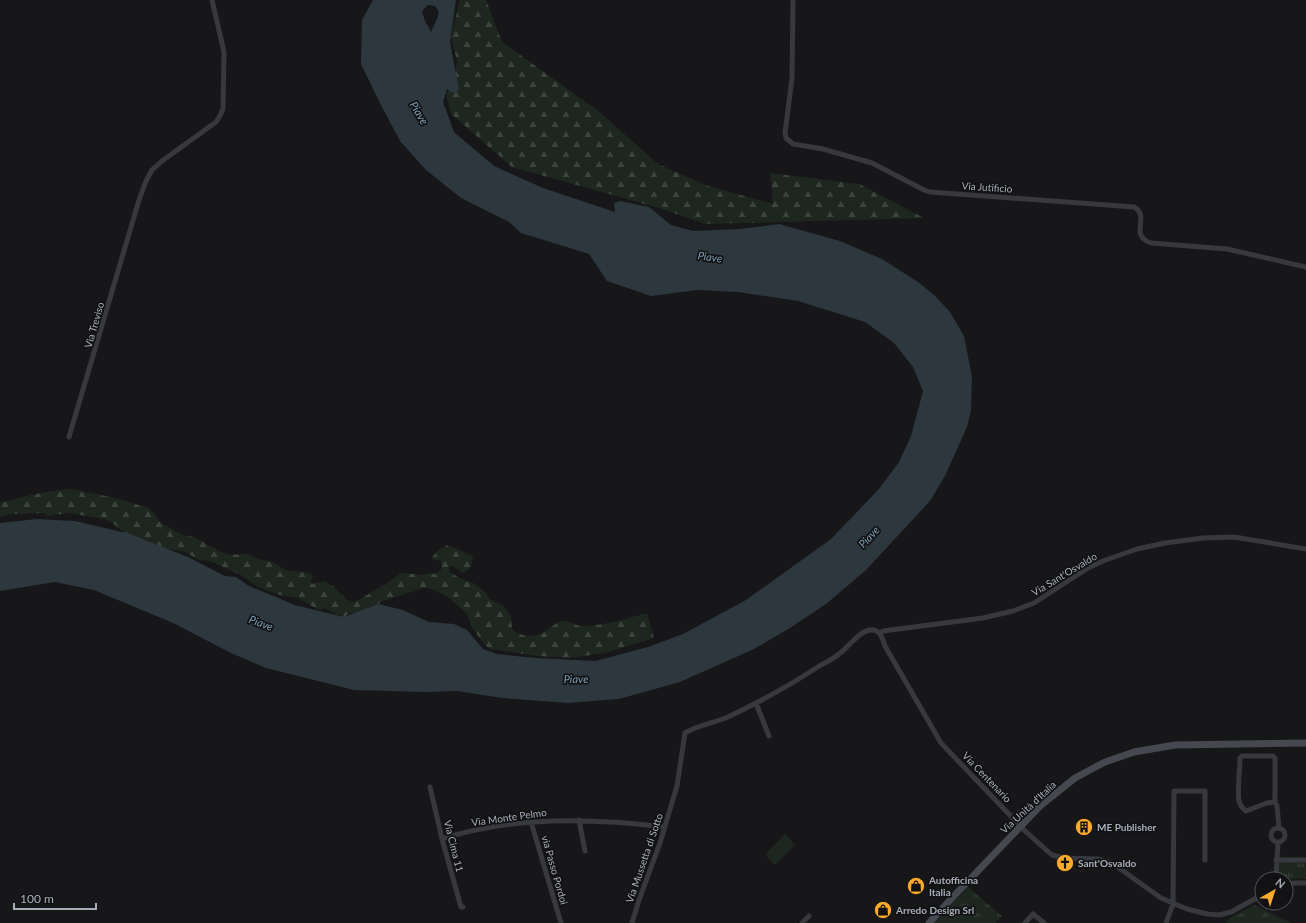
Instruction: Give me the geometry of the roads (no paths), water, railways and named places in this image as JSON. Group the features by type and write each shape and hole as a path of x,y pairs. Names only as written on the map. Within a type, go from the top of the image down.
{"main road":[{"name":"Via Unità d'Italia","path":"929,922 1020,826 1052,796 1075,778 1105,762 1134,752 1175,745 1306,743"}],"street":[{"name":"Via Treviso","path":"69,437 139,200 146,181 152,170 162,161 216,122 221,114 224,100 224,52 212,0"},
{"name":"Via Jutificio","path":"793,0 792,78 785,132 786,138 792,144 823,149 858,158 930,192 1134,207 1138,209 1140,214 1139,230 1140,235 1145,241 1151,243 1227,249 1306,267"},
{"name":"Via Sant'Osvaldo","path":"878,631 976,619 1013,611 1034,603 1087,569 1103,561 1138,549 1165,543 1203,538 1234,537 1306,549"},
{"name":"Via Mussetta di Sotto","path":"632,923 632,919 660,843 677,786 685,733 721,720 756,703 798,680 839,654 863,632 869,630 878,631"},
{"name":"Via Centenario","path":"878,631 894,663 941,743 1020,826 1052,856 1064,858 1098,859 1112,863 1152,893 1174,904 1207,914 1225,914 1237,910 1254,900"},
{"path":"756,703 769,736"},
{"path":"1276,802 1267,803 1246,811 1242,808 1239,802 1240,758 1242,756 1273,756 1275,758 1276,802 1279,828"},
{"name":"Via Cima 11","path":"430,787 442,839 461,907 463,907"},
{"path":"1166,923 1174,904 1174,791 1204,791 1205,860"},
{"path":"579,820 585,851"},
{"name":"Via Monte Pelmo","path":"442,839 469,832 531,822 579,820 629,822 665,826"},
{"name":"via Passo Pordoi","path":"531,822 561,923"},
{"path":"1278,843 1282,842 1285,836 1284,831 1279,828"},
{"path":"1278,843 1273,841 1271,834 1273,830 1279,828"},
{"path":"1276,871 1278,843"},
{"path":"1276,860 1306,860"},
{"path":"1294,883 1306,883"},
{"path":"1025,923 1033,914 1044,923"},
{"path":"802,923 809,916"}],"water":[{"name":"Piave","path":"373,0 456,0 450,42 459,90 453,93 447,89 443,102 454,132 494,166 543,188 615,212 614,203 620,201 649,207 671,225 693,231 739,229 779,224 840,241 882,259 918,282 934,295 950,312 964,336 972,377 971,411 967,427 945,476 930,501 866,570 826,604 790,628 754,649 680,682 619,699 568,703 502,698 457,691 425,692 354,690 266,668 231,653 173,623 94,590 55,582 0,591 0,523 37,519 75,521 130,534 188,557 225,576 236,577 249,586 295,605 344,617 378,604 403,610 429,622 454,624 467,630 483,649 497,654 536,658 595,661 648,647 683,634 746,600 831,539 879,489 899,462 911,436 923,391 913,367 894,343 865,322 798,301 738,292 698,290 651,296 607,281 589,254 521,233 509,222 461,198 426,170 400,141 361,64 362,20","holes":["428,5 435,6 439,12 431,32 422,11"]}],"place":[{"name":"ME Publisher","path":"1084,827"},
{"name":"Sant'Osvaldo","path":"1065,863"},
{"name":"Autofficina Italia","path":"916,886"},
{"name":"Arredo Design Srl","path":"883,910"}]}
